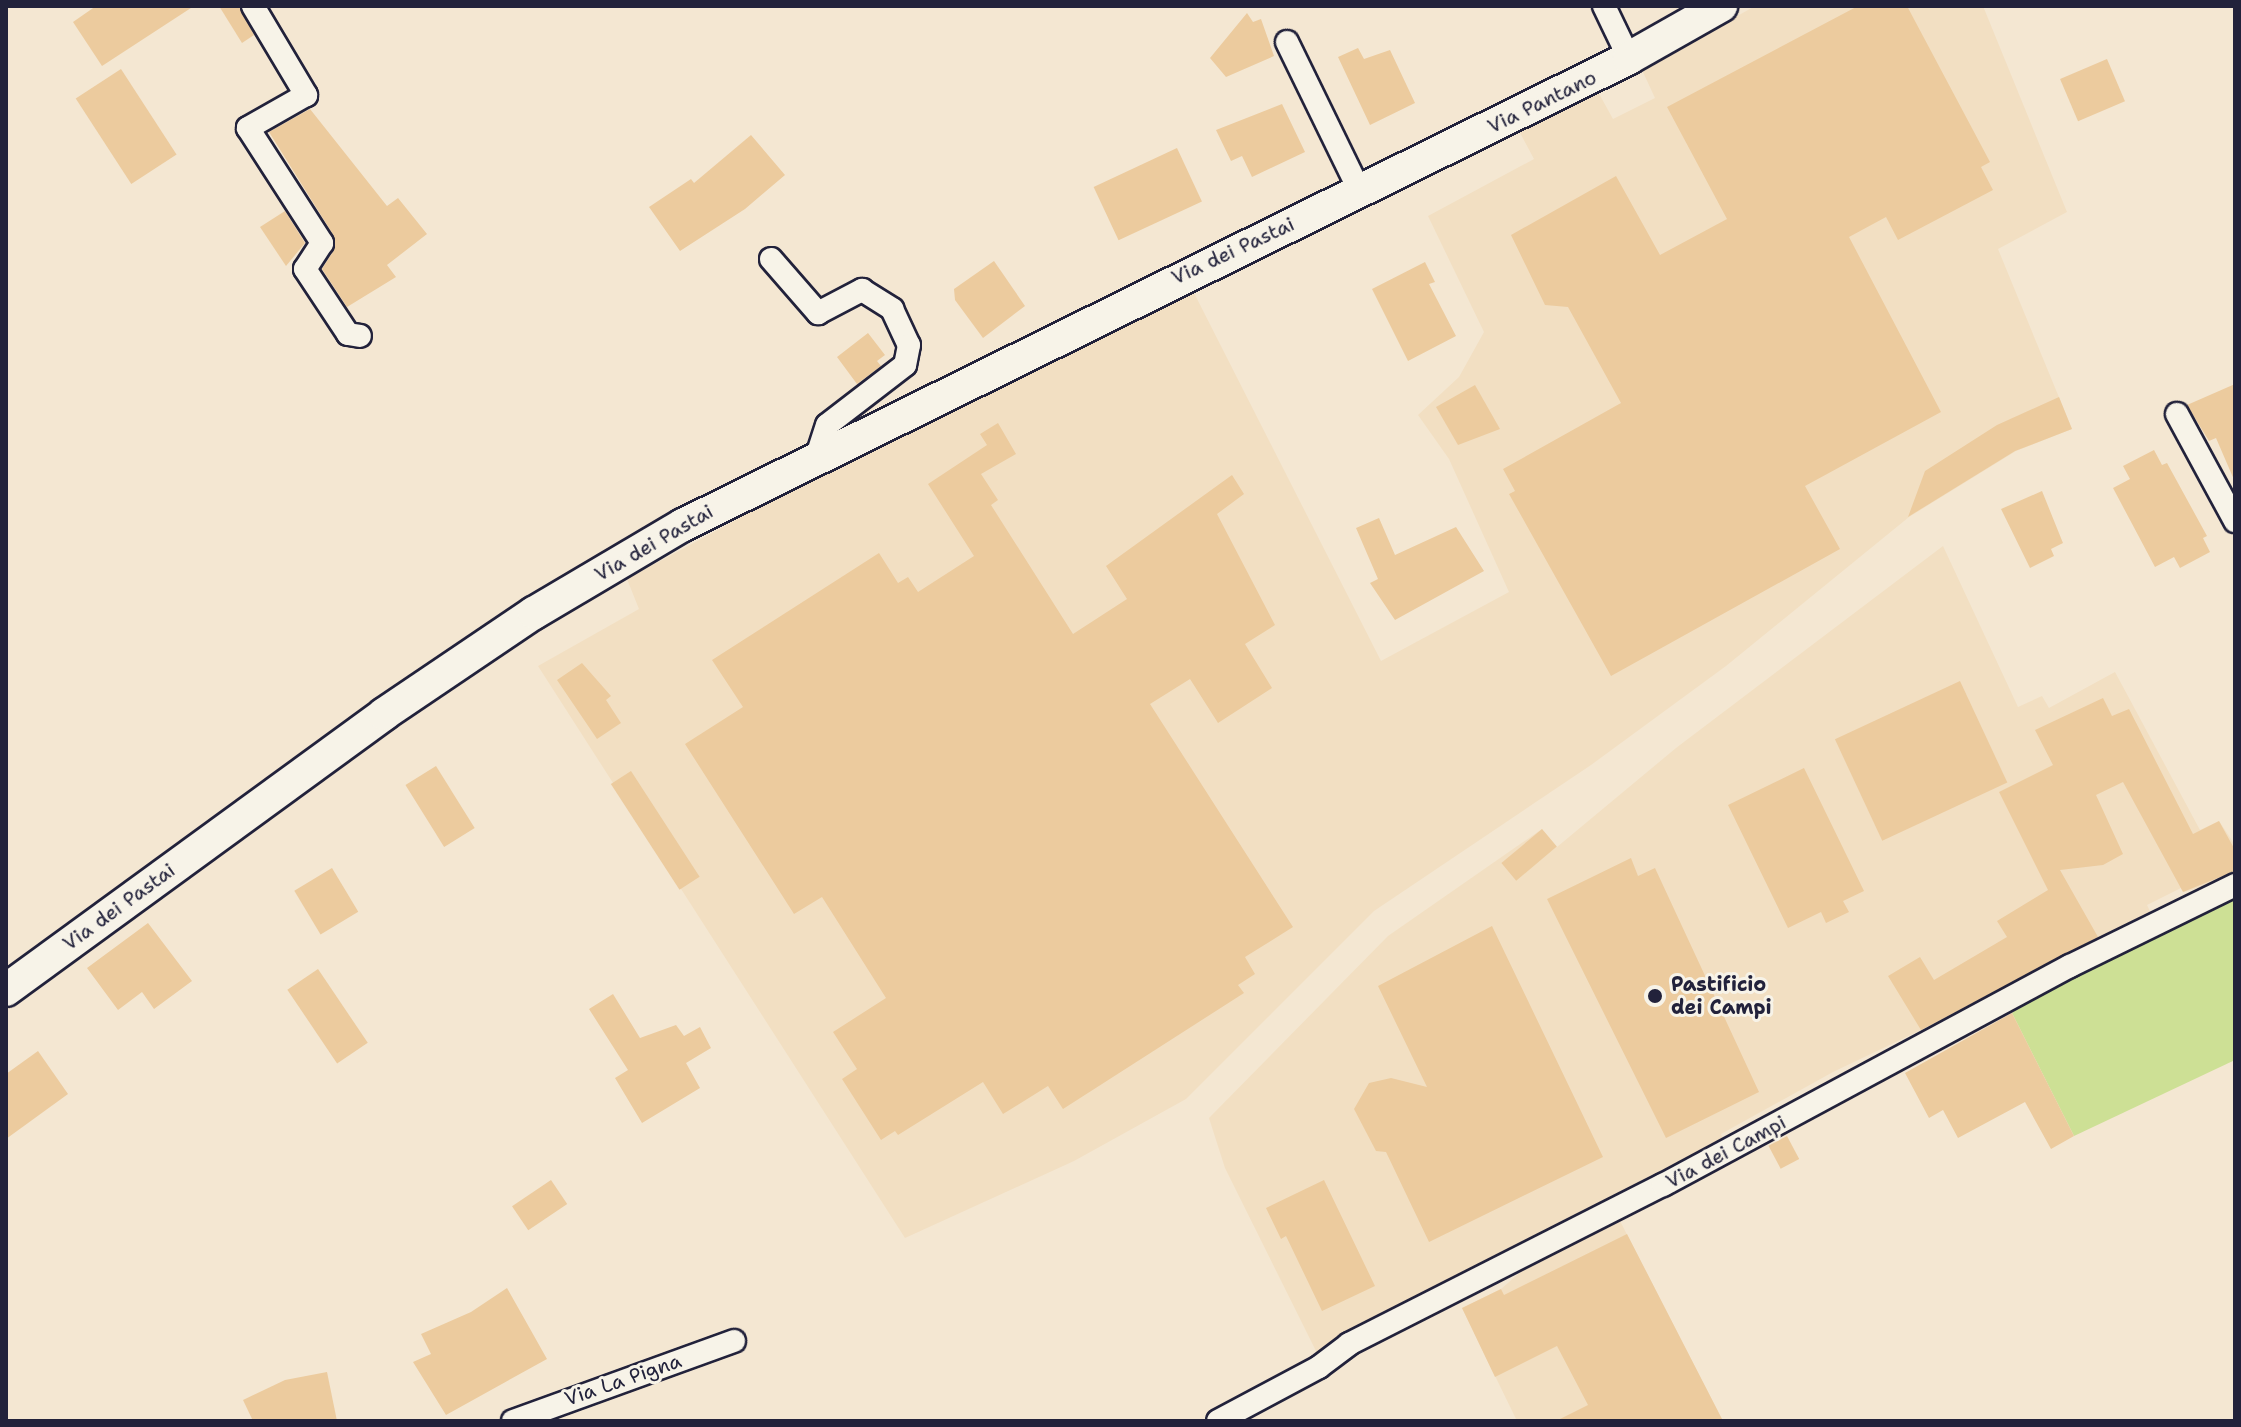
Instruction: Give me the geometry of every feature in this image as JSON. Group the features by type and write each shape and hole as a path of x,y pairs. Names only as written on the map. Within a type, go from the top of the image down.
{"street":[{"path":"253,6 306,95 248,128 322,243 305,269 348,334 360,336"},
{"path":"1604,6 1629,58"},
{"name":"Via Pantano","path":"1360,192 1629,58 1721,6"},
{"path":"1287,42 1360,192"},
{"name":"Via dei Pastai","path":"6,990 384,714 534,613 683,525 817,456 1360,192"},
{"path":"771,259 818,313 862,290 892,309 909,345 905,365 827,425 817,456"},
{"path":"2177,414 2235,521"},
{"name":"Via dei Campi","path":"1218,1421 1362,1337 1663,1185 2070,966 2235,885"},
{"name":"Via La Pigna","path":"513,1421 734,1341"}],"shaded area":[{"path":"1755,6 1983,6 2067,212 1998,249 2072,429 2016,451 1909,517 1726,666 1591,765 1374,911 1186,1099 1074,1161 905,1238 538,666 639,609 627,579 962,398 1191,287 1381,661 1509,592 1449,459 1418,415 1459,377 1484,332 1428,216 1534,159 1519,131 1597,90 1613,119 1655,98 1642,70"},
{"path":"1943,546 2018,707 2042,696 2049,708 2115,672 2200,830 2219,821 2235,845 2235,878 2184,892 2181,888 2147,905 2154,920 1951,1026 1946,1018 1833,1072 1721,1134 1724,1142 1317,1353 1225,1168 1209,1118 1388,936 1542,829 1557,847 1676,748"},
{"path":"1620,1221 1723,1421 1517,1421 1462,1308 1501,1289 1532,1262"}],"green space":[{"path":"2235,895 2235,1060 2074,1136 2012,1013 2034,992"}],"building":[{"path":"96,6 194,6 102,66 73,22"},
{"path":"219,6 239,6 254,35 242,43"},
{"path":"1858,6 1907,6 1990,162 1981,167 1993,190 1898,240 1886,217 1849,237 1941,412 1805,486 1840,549 1611,676 1509,494 1515,491 1503,469 1621,403 1568,307 1545,305 1511,235 1616,176 1660,255 1727,219 1667,107"},
{"path":"1247,13 1253,22 1261,19 1274,56 1226,77 1210,58"},
{"path":"1358,48 1364,59 1390,50 1415,103 1370,125 1338,57"},
{"path":"2107,59 2125,101 2078,121 2060,79"},
{"path":"121,69 177,155 131,184 76,98"},
{"path":"1282,104 1305,152 1252,177 1242,156 1231,161 1216,130"},
{"path":"310,109 387,206 398,198 427,234 387,265 396,277 347,307 322,269 334,250 334,236 269,132"},
{"path":"751,135 785,175 745,209 680,251 649,207 691,179 694,183"},
{"path":"1177,148 1202,201 1119,240 1094,187"},
{"path":"285,211 305,243 286,266 260,227"},
{"path":"994,261 1025,306 983,338 955,300 954,289"},
{"path":"1425,262 1435,282 1429,284 1456,336 1408,361 1372,289"},
{"path":"868,333 885,355 877,361 881,366 857,384 837,357"},
{"path":"2235,384 2235,482 2216,438 2209,441 2187,405"},
{"path":"1475,385 1500,429 1458,445 1436,407"},
{"path":"2059,397 2072,429 2015,451 1908,517 1925,471 1997,425"},
{"path":"998,423 1016,454 981,474 998,500 991,505 1073,634 1127,599 1106,566 1232,475 1244,494 1217,514 1275,625 1245,644 1272,688 1218,723 1190,679 1150,704 1293,927 1245,957 1255,974 1238,985 1244,993 1063,1109 1048,1086 1003,1114 983,1082 898,1135 895,1131 881,1140 842,1079 857,1069 833,1032 886,998 822,897 794,914 685,744 743,707 712,660 879,553 898,583 908,577 918,592 974,556 928,484 987,445 980,434"},
{"path":"2154,450 2162,465 2167,463 2207,536 2203,538 2210,552 2180,568 2174,557 2155,567 2113,488 2130,479 2123,466"},
{"path":"2042,491 2063,543 2051,549 2054,556 2030,568 2001,509"},
{"path":"1379,518 1395,555 1456,527 1484,571 1395,620 1370,583 1378,579 1356,528"},
{"path":"582,663 611,696 606,700 621,723 597,739 557,680"},
{"path":"1960,681 2007,783 1882,841 1835,739"},
{"path":"2103,698 2112,716 2129,709 2193,834 2219,821 2235,850 2235,871 2183,892 2123,782 2096,795 2123,854 2103,865 2060,870 2098,937 1921,1030 1888,976 1920,957 1934,980 2007,937 1997,921 2048,890 1999,792 2053,765 2035,730"},
{"path":"436,766 475,828 444,847 405,785"},
{"path":"1804,768 1864,891 1843,901 1849,912 1826,923 1821,912 1788,928 1728,805"},
{"path":"631,771 700,877 679,890 611,784"},
{"path":"1542,829 1557,847 1516,881 1501,863"},
{"name":"Pastificio dei Campi","path":"1631,858 1638,876 1655,868 1759,1092 1666,1138 1547,899"},
{"path":"332,868 358,912 321,934 294,891"},
{"path":"148,923 192,981 154,1009 142,992 118,1010 87,968"},
{"path":"1492,926 1603,1157 1429,1242 1386,1152 1376,1151 1354,1109 1369,1083 1391,1078 1427,1087 1378,986"},
{"path":"318,969 368,1043 337,1063 287,990"},
{"path":"613,994 640,1038 676,1025 684,1036 700,1027 711,1048 686,1063 700,1088 642,1123 615,1078 628,1070 589,1009"},
{"path":"2012,1013 2074,1136 2051,1149 2025,1102 1958,1138 1943,1110 1929,1118 1905,1073"},
{"path":"38,1051 68,1094 6,1139 6,1074"},
{"path":"1787,1136 1799,1159 1781,1169 1768,1146"},
{"path":"551,1180 567,1204 528,1230 512,1206"},
{"path":"1324,1180 1375,1286 1322,1311 1286,1236 1281,1239 1266,1208"},
{"path":"1627,1234 1723,1421 1556,1421 1588,1405 1557,1346 1495,1377 1462,1308 1501,1289 1504,1295"},
{"path":"507,1288 547,1359 446,1415 413,1362 431,1354 421,1334 471,1312"},
{"path":"327,1372 337,1421 253,1421 243,1400 285,1380"}],"place":[{"name":"Pastificio dei Campi","path":"1655,996"}]}
